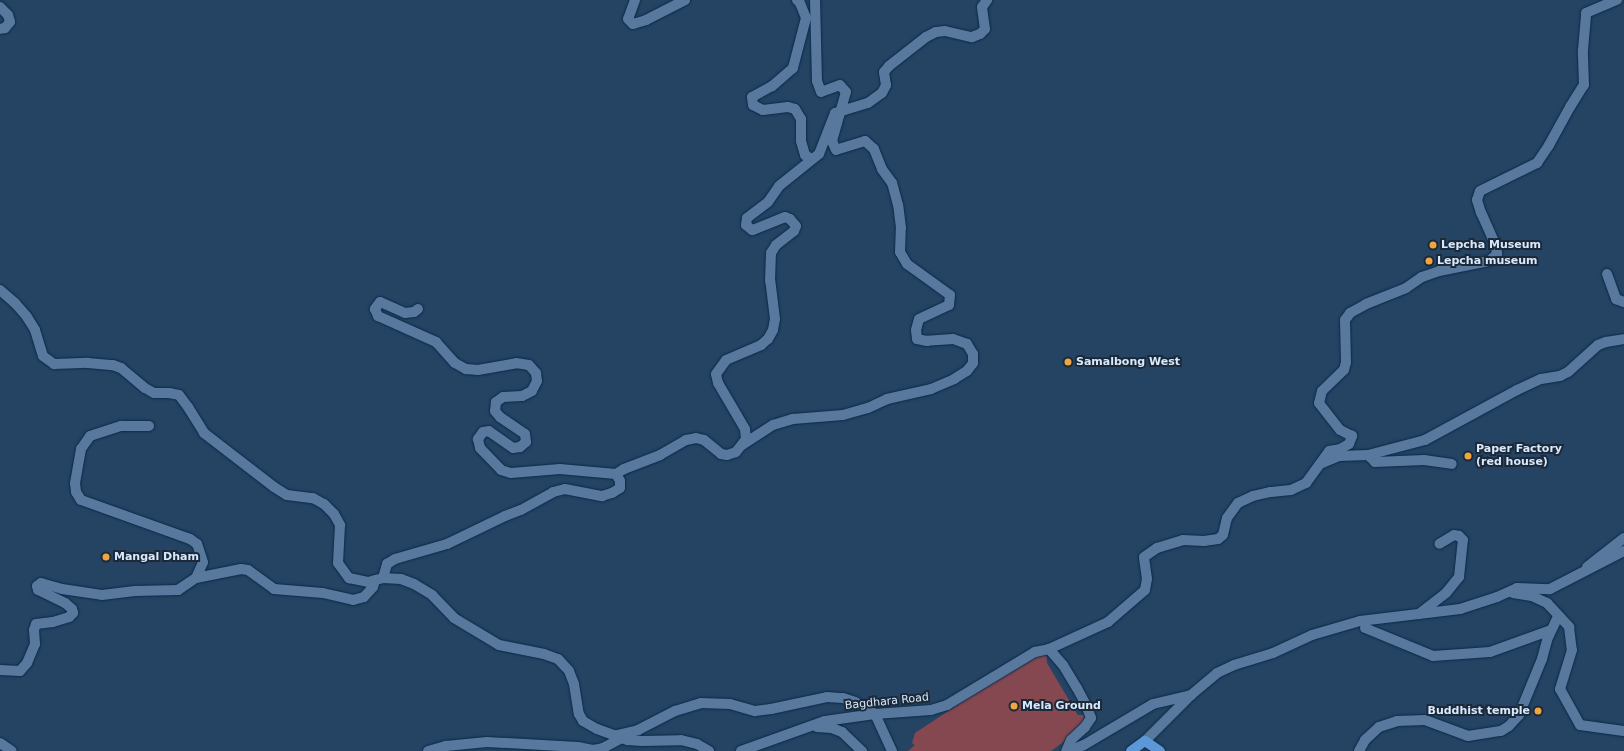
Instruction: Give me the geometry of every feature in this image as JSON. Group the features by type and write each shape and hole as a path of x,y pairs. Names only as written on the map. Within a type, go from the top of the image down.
{"main road":[{"path":"1131,751 1145,742 1160,751"}],"street":[{"path":"635,0 628,19 633,24 646,20 685,0"},
{"path":"797,0 800,3 806,18 793,68 772,86 752,97 753,105 764,110 788,108 795,109 800,119 801,141 805,155 812,159"},
{"path":"742,445 773,425 793,419 843,415 868,408 887,399 931,389 954,379 967,371 973,363 973,354 967,344 953,339 927,341 917,339 916,330 919,319 949,304 950,295 907,264 900,252 901,228 898,205 892,183 882,169 874,149 865,141 836,150 832,141 846,92 840,86 821,92 817,81 815,0"},
{"path":"418,309 414,312 405,312 380,302 375,309 378,316 403,329 436,342 455,364 466,369 478,370 516,363 529,365 536,372 537,381 532,391 522,396 503,397 496,402 495,411 500,417 525,434 526,442 520,447 513,448 490,431 482,432 478,439 480,448 501,470 511,473 568,469 616,474 624,469 660,456 686,440 696,438 704,440 721,454 736,452 746,439 745,430 718,383 716,374 726,360 761,345 768,339 772,330 774,319 770,281 771,253 776,245 794,231 796,226 790,219 785,217 752,230 746,225 746,220 768,202 779,186 819,154 835,113 868,103 882,93 886,85 884,72 889,66 926,37 936,32 946,31 972,37 980,34 985,29 982,7 987,0"},
{"path":"1320,464 1329,451 1340,449 1349,444 1352,436 1340,430 1319,403 1322,391 1344,370 1346,362 1344,320 1350,313 1366,304 1406,288 1422,277 1439,271 1489,261 1497,254 1496,246 1477,200 1480,191 1537,163 1584,85 1583,50 1586,14 1617,0"},
{"path":"0,7 8,15 10,22 5,28 0,29"},
{"path":"1607,274 1616,299 1624,302"},
{"path":"0,290 15,303 27,317 35,330 43,356 54,364 88,363 113,365 121,368 145,388 154,393 170,393 179,395 204,433 274,487 287,495 313,498 324,504 334,514 340,525 338,563 343,572 349,578 358,581 401,579 414,584 432,595 454,618 499,645 544,654 558,659 570,671 574,684 578,714 583,721 597,729 642,742 681,740 697,744 709,751"},
{"path":"1320,464 1339,456 1368,456 1434,436 1517,390 1541,379 1560,376 1568,372 1598,345 1624,339"},
{"path":"149,426 121,426 90,436 81,449 74,483 76,492 81,500 190,539 197,544 203,562 196,578"},
{"path":"1368,456 1375,462 1424,460 1452,464"},
{"name":"Bagdhara Road","path":"741,751 825,721 875,714 931,710 947,705 1035,652 1049,649 1108,622 1145,590 1147,579 1144,557 1156,548 1183,540 1204,541 1218,539 1223,535 1226,518 1238,503 1253,496 1291,490 1306,483 1320,464"},
{"path":"0,670 20,671 27,663 35,644 34,630 36,624 53,622 69,617 73,613 72,609 65,604 38,590 37,586 41,583 62,589 102,595 135,591 178,590 196,578 241,569 248,570 274,589 323,593 353,600 364,597 379,579 387,564 394,559 447,544 505,516 521,510 553,492 565,489 602,496 612,493 620,488 620,481 616,474"},
{"path":"1419,614 1446,593 1460,577 1463,540 1459,536 1454,536 1439,544"},
{"path":"1570,581 1624,538"},
{"path":"1145,742 1191,695 1217,673 1234,665 1273,653 1312,635 1360,621 1460,609 1497,598 1517,588 1550,589 1570,581 1624,550"},
{"path":"1505,593 1532,596 1547,603 1569,627 1572,650 1560,689 1580,725 1624,731"},
{"path":"1359,751 1365,740 1379,726 1398,721 1426,720 1468,736 1501,731 1509,726 1519,715 1542,659 1547,640 1558,616"},
{"path":"1365,628 1433,656 1490,652 1551,630"},
{"path":"1049,649 1062,665 1077,688 1086,705 1090,718 1085,728 1071,740 1066,751"},
{"path":"1069,751 1084,745 1153,704 1191,695"},
{"path":"428,751 446,746 487,742 578,747 592,750 603,748 618,736 638,730 675,711 701,703 730,704 754,710 770,709 827,697 843,698 855,702 875,714 892,751"},
{"path":"809,726 832,728 842,732 862,751"},
{"path":"0,743 12,751"}],"shaded area":[{"name":"Mela Ground","path":"1046,652 1047,663 1076,712 1078,715 1086,715 1080,730 1051,751 908,751 915,745 912,743 915,733 1036,653"}],"place":[{"name":"Lepcha Museum","path":"1433,245"},
{"name":"Lepcha museum","path":"1429,261"},
{"name":"Samalbong West","path":"1068,362"},
{"name":"Paper Factory (red house)","path":"1468,456"},
{"name":"Mangal Dham","path":"106,557"},
{"name":"Mela Ground","path":"1014,706"},
{"name":"Buddhist temple","path":"1538,711"}]}
